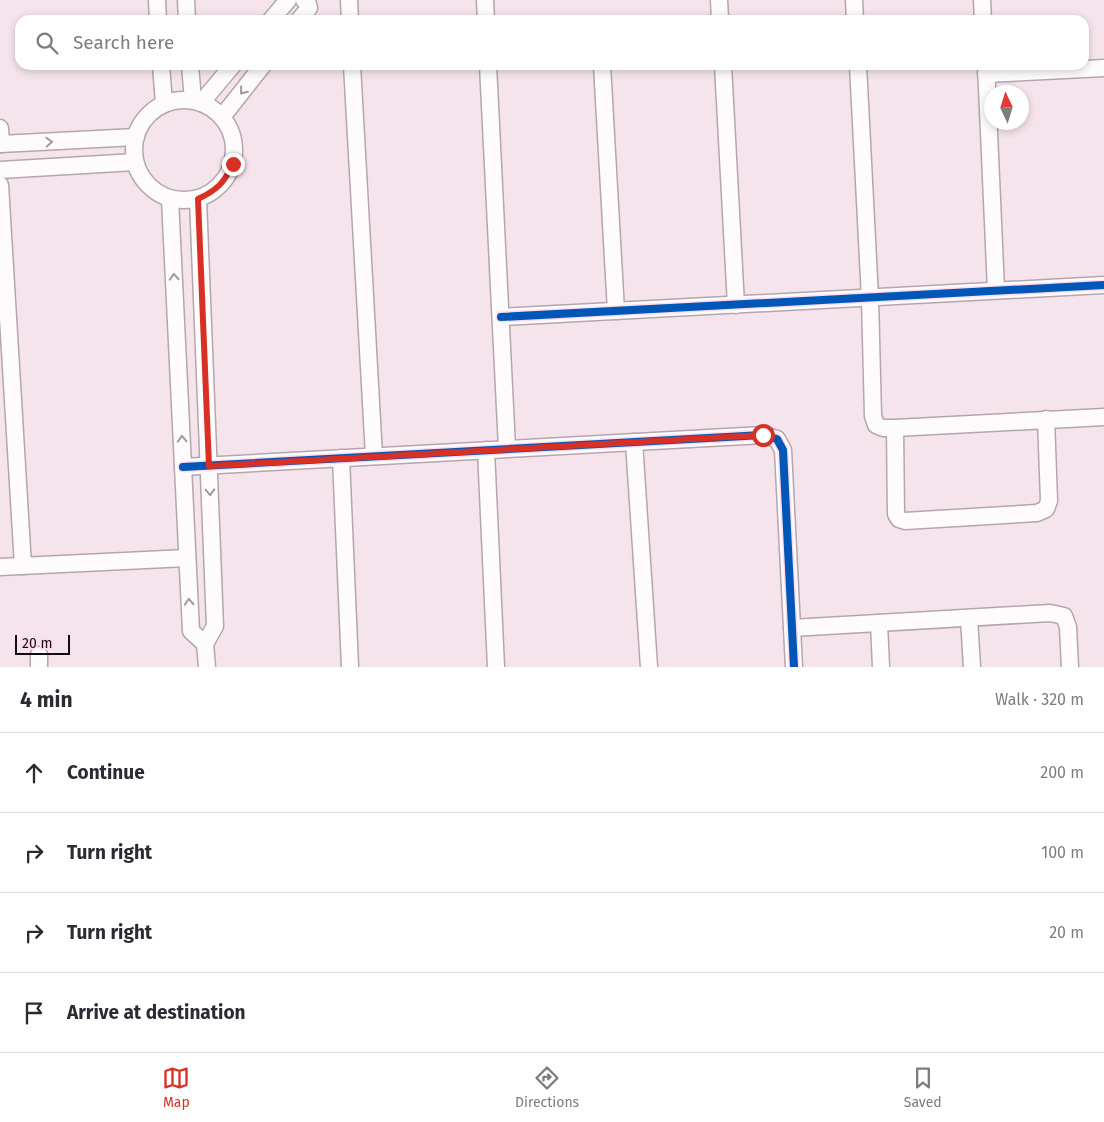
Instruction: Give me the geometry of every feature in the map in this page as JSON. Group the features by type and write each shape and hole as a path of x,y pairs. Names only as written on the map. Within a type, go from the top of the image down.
{"street":[{"path":"157,0 158,15"},
{"path":"186,0 187,15"},
{"path":"275,15 288,0"},
{"path":"303,15 309,8 304,0"},
{"path":"349,0 350,15"},
{"path":"485,0 486,15"},
{"path":"719,0 720,15"},
{"path":"854,0 855,15"},
{"path":"982,0 983,15"},
{"path":"1089,68 1104,68"},
{"path":"161,70 164,104"},
{"path":"191,70 197,102"},
{"path":"197,102 228,70"},
{"path":"222,116 259,70"},
{"path":"352,70 374,456"},
{"path":"488,70 508,448"},
{"path":"602,70 616,311"},
{"path":"723,70 736,305"},
{"path":"858,70 870,298 873,416 876,425 884,428 895,428 1104,417"},
{"path":"986,70 996,290"},
{"path":"178,100 197,102 209,106 222,116 231,131 235,147 233,164 226,180 214,192 198,199 184,201 170,199 154,191 142,178 135,162 134,145 138,128 149,113 164,104 178,100"},
{"path":"0,128 0,144 136,137"},
{"path":"0,170 135,162"},
{"path":"0,185 5,360 22,566"},
{"path":"170,199 190,631 205,644"},
{"path":"198,199 215,626 205,644 207,667"},
{"path":"502,317 1104,285"},
{"path":"895,428 896,514 899,519 914,521 1037,513 1046,509 1049,501 1046,419"},
{"path":"183,467 763,435 777,439 783,450 794,667"},
{"path":"634,442 650,667"},
{"path":"486,450 496,667"},
{"path":"341,458 350,667"},
{"path":"0,567 187,558"},
{"path":"792,628 1050,613 1064,616 1068,627 1070,667"},
{"path":"969,618 972,667"},
{"path":"879,623 881,667"}],"cycle path":[{"path":"501,317 1104,285"},
{"path":"183,467 763,435 777,439 783,450 794,667"}],"route":[{"path":"233,164 226,180 214,192 198,199 209,466 763,435"}]}
